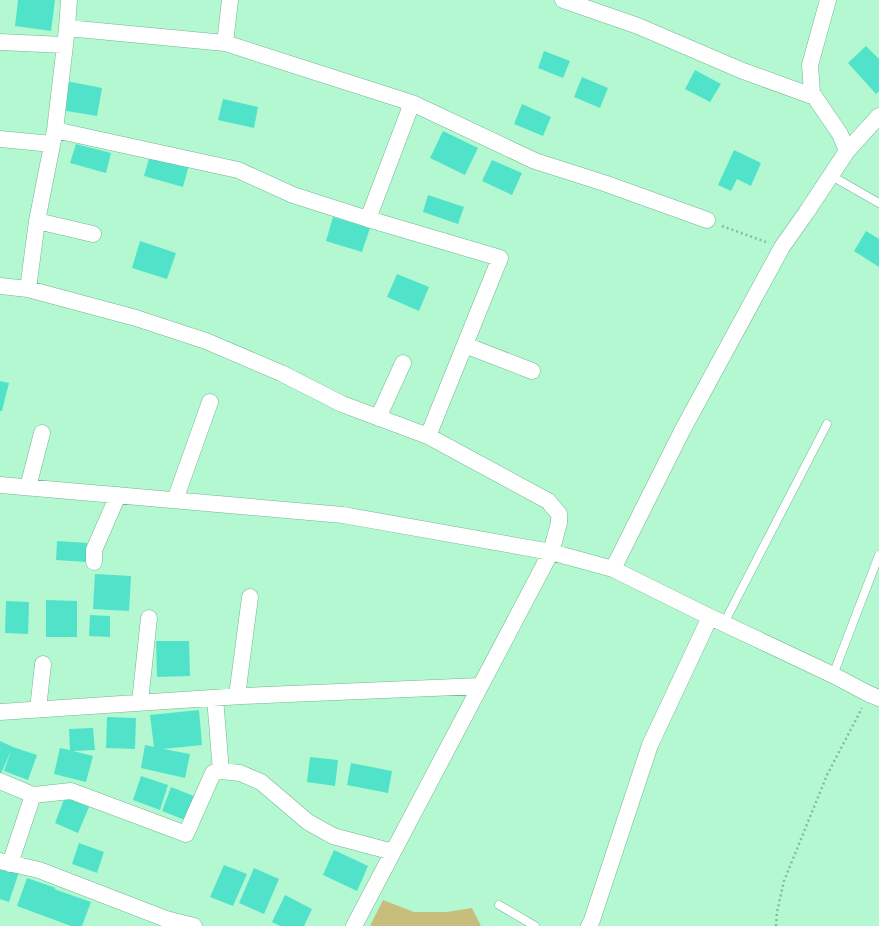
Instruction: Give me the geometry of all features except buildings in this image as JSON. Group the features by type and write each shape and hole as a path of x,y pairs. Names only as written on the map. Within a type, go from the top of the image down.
{"street":[{"path":"28,289 37,221 53,137 67,28 69,0"},
{"path":"225,43 230,0"},
{"path":"563,0 638,26 744,71 815,97"},
{"path":"828,0 810,65 812,93 840,134 847,151"},
{"path":"67,28 225,43 412,103 535,161 604,183 707,220"},
{"path":"0,42 64,45"},
{"path":"368,219 412,103"},
{"path":"613,569 683,429 782,248 847,151 879,116"},
{"path":"0,139 53,137 238,170 293,195 500,258 428,436"},
{"path":"37,221 94,234"},
{"path":"0,286 28,289 136,318 206,341 281,373 342,404 428,436 548,501 559,514 559,523 551,552 354,926"},
{"path":"464,345 532,371"},
{"path":"378,418 403,363"},
{"path":"175,500 210,402"},
{"path":"28,487 42,433"},
{"path":"0,485 343,515 551,552 613,569 874,696"},
{"path":"94,562 94,550 118,495"},
{"path":"237,696 250,597"},
{"path":"140,702 149,618"},
{"path":"589,926 650,745 717,620"},
{"path":"38,709 43,664"},
{"path":"0,712 237,696 480,686"},
{"path":"215,698 221,771"},
{"path":"0,781 33,795 71,792 186,834 213,773 221,771 240,773 261,782 308,822 333,836 393,852"},
{"path":"33,795 5,863 39,870 166,919 194,926"}],"lane":[{"path":"830,176 879,203"},
{"path":"717,620 827,424"},
{"path":"833,675 879,555"},
{"path":"499,905 535,926"}],"path":[{"path":"707,220 782,248"},
{"path":"776,926 777,912 784,881 827,774 874,696"}],"shaded area":[{"path":"383,900 414,912 447,912 472,908 481,926 370,926"}]}
